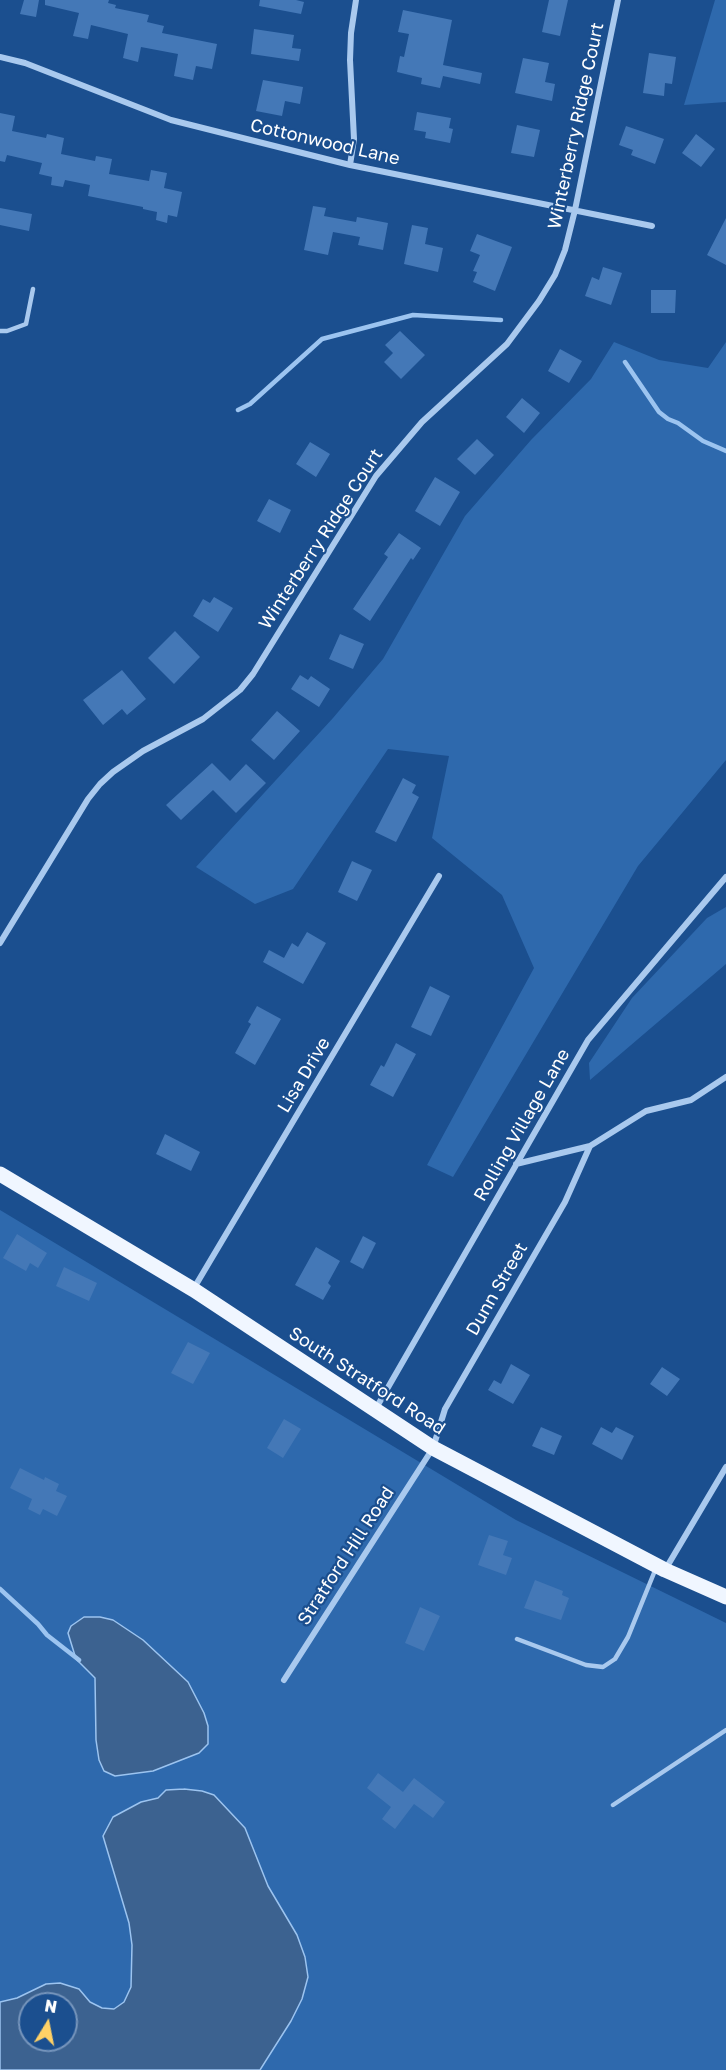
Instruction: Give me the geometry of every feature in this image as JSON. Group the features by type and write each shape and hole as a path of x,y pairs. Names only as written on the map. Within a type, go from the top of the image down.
{"main road":[{"name":"South Stratford Road","path":"0,1174 194,1290 433,1448 661,1568 726,1597"}],"street":[{"path":"350,165 354,139 351,51 356,0"},
{"name":"Winterberry Ridge Court","path":"0,943 88,799 100,784 143,751 203,719 240,690 253,674 382,468 422,422 507,344 539,301 555,275 565,250 618,0"},
{"name":"Cottonwood Lane","path":"0,57 25,63 171,120 350,165 652,226"},
{"name":"Lisa Drive","path":"194,1290 439,876"},
{"name":"Rolling Village Lane","path":"375,1410 588,1040 726,877"},
{"path":"516,1164 590,1146 646,1111 691,1100 726,1077"},
{"name":"Dunn Street","path":"433,1448 445,1409 565,1202 590,1146"},
{"name":"Stratford Hill Road","path":"284,1680 433,1448"},
{"path":"661,1568 726,1467"}],"lane":[{"path":"0,331 27,324 33,289"},
{"path":"517,1639 586,1665 603,1666 615,1659 661,1568"},
{"path":"613,1804 726,1730"}],"shaded area":[{"path":"715,0 726,0 726,102 684,105"},
{"path":"614,342 659,360 708,368 726,342 726,760 638,866 453,1177 427,1165 534,968 502,895 432,838 449,756 388,749 293,889 255,904 196,867 333,718 383,659 465,516 531,440 591,379"},
{"path":"726,907 726,964 590,1080 589,1063 632,998 707,918"},
{"path":"0,1210 516,1520 726,1623 726,2070 0,2070"},
{"path":"84,1617 113,1620 143,1640 188,1682 208,1726 208,1744 199,1753 153,1771 115,1776 104,1771 99,1760 96,1740 95,1678 76,1659 68,1633 71,1626"},
{"path":"184,1789 214,1795 245,1828 268,1886 297,1935 305,1957 308,1977 302,1999 291,2021 260,2070 0,2070 0,2002 18,1998 18,2052 78,2052 78,1992 29,1992 46,1984 60,1983 79,1989 90,2002 102,2008 114,2009 124,2002 131,1987 132,1945 129,1923 103,1836 113,1817 141,1802 158,1798 166,1790"}],"building":[{"path":"24,0 39,0 36,17 20,14"},
{"path":"45,0 109,0 108,3 116,5 115,8 149,15 147,22 164,26 162,33 217,44 212,69 196,66 193,80 174,76 178,54 141,47 138,62 123,58 128,34 91,25 88,39 73,36 79,13 45,5"},
{"path":"260,0 304,2 301,14 259,6"},
{"path":"549,0 568,0 560,36 542,32"},
{"path":"403,10 452,20 443,65 482,73 480,84 443,76 440,88 421,84 422,78 397,72 400,56 404,57 409,34 398,32"},
{"path":"254,29 294,35 292,48 301,49 299,61 251,54"},
{"path":"649,53 676,57 672,84 665,83 664,96 643,93"},
{"path":"523,58 549,63 545,82 555,84 552,101 515,93"},
{"path":"263,80 303,87 300,104 285,101 282,116 256,111"},
{"path":"417,112 451,118 449,128 453,129 450,143 425,138 426,132 414,130"},
{"path":"0,113 15,116 12,131 46,138 47,134 64,138 61,154 95,161 96,156 112,159 109,174 149,181 151,170 167,173 164,188 182,192 177,217 168,215 167,223 156,220 157,212 143,209 143,207 88,196 90,185 65,180 63,187 51,185 52,177 39,174 42,163 7,155 5,162 0,161"},
{"path":"517,125 540,130 534,157 511,153"},
{"path":"626,126 664,139 655,164 631,155 633,150 619,145"},
{"path":"696,134 715,149 701,167 682,153"},
{"path":"313,206 326,208 324,216 356,222 357,217 388,223 383,250 358,245 360,237 333,232 328,255 304,250"},
{"path":"0,208 32,214 29,231 0,225"},
{"path":"726,218 726,265 707,255"},
{"path":"412,225 428,228 425,244 443,248 438,272 404,264"},
{"path":"477,234 512,247 495,291 473,282 477,272 473,271 480,255 470,251"},
{"path":"603,267 622,273 611,305 585,296 592,277 599,280"},
{"path":"651,290 676,290 675,313 651,313"},
{"path":"400,331 425,355 401,379 384,362 393,353 385,345"},
{"path":"560,349 582,361 569,383 548,371"},
{"path":"522,398 540,413 524,433 506,417"},
{"path":"477,439 494,455 475,475 457,459"},
{"path":"310,442 330,454 316,477 296,464"},
{"path":"435,477 460,492 440,526 415,511"},
{"path":"269,499 291,510 280,533 257,521"},
{"path":"399,533 421,548 413,560 411,558 370,621 353,609 388,557 384,554"},
{"path":"214,597 233,608 218,632 193,616 203,599 210,603"},
{"path":"175,631 200,657 174,684 148,658"},
{"path":"340,634 364,644 353,669 329,659"},
{"path":"122,670 146,699 127,715 122,709 103,725 83,700"},
{"path":"300,675 308,680 311,676 330,689 319,707 291,689"},
{"path":"277,711 300,731 274,760 251,740"},
{"path":"212,763 230,781 246,764 266,783 236,813 213,790 181,820 166,805"},
{"path":"403,778 416,785 412,793 419,797 396,842 375,832"},
{"path":"352,861 372,870 357,901 338,892"},
{"path":"307,932 326,943 303,984 263,962 269,950 284,958 292,943 298,947"},
{"path":"430,986 450,996 431,1036 411,1027"},
{"path":"257,1006 281,1019 255,1065 235,1053 251,1024 248,1022"},
{"path":"396,1043 416,1054 393,1097 370,1085 381,1065 384,1067"},
{"path":"165,1134 200,1152 191,1171 156,1154"},
{"path":"17,1234 47,1253 38,1268 30,1263 26,1271 3,1258"},
{"path":"363,1236 376,1243 363,1269 350,1262"},
{"path":"316,1247 340,1261 328,1283 331,1286 323,1300 295,1285"},
{"path":"64,1267 97,1283 89,1301 56,1286"},
{"path":"188,1342 210,1353 193,1384 171,1373"},
{"path":"511,1364 530,1375 513,1404 488,1390 494,1380 501,1384"},
{"path":"662,1367 680,1379 667,1396 650,1384"},
{"path":"284,1419 301,1429 283,1458 267,1448"},
{"path":"541,1427 562,1436 554,1455 532,1446"},
{"path":"601,1427 612,1433 616,1427 634,1436 622,1460 592,1444"},
{"path":"20,1468 44,1480 45,1477 59,1484 56,1491 67,1496 57,1516 43,1509 40,1515 28,1509 32,1499 10,1488"},
{"path":"489,1535 508,1541 503,1555 512,1558 506,1575 478,1565"},
{"path":"535,1580 563,1591 562,1595 569,1598 561,1620 524,1608"},
{"path":"420,1607 440,1616 424,1651 405,1643"},
{"path":"378,1773 403,1792 414,1778 445,1802 433,1818 414,1804 395,1829 382,1819 391,1807 367,1788"}],"waterway":[{"path":"238,410 250,404 322,339 413,315 501,320"},
{"path":"625,362 659,412 703,441 726,451"},
{"path":"0,1589 47,1635 79,1660"}]}
